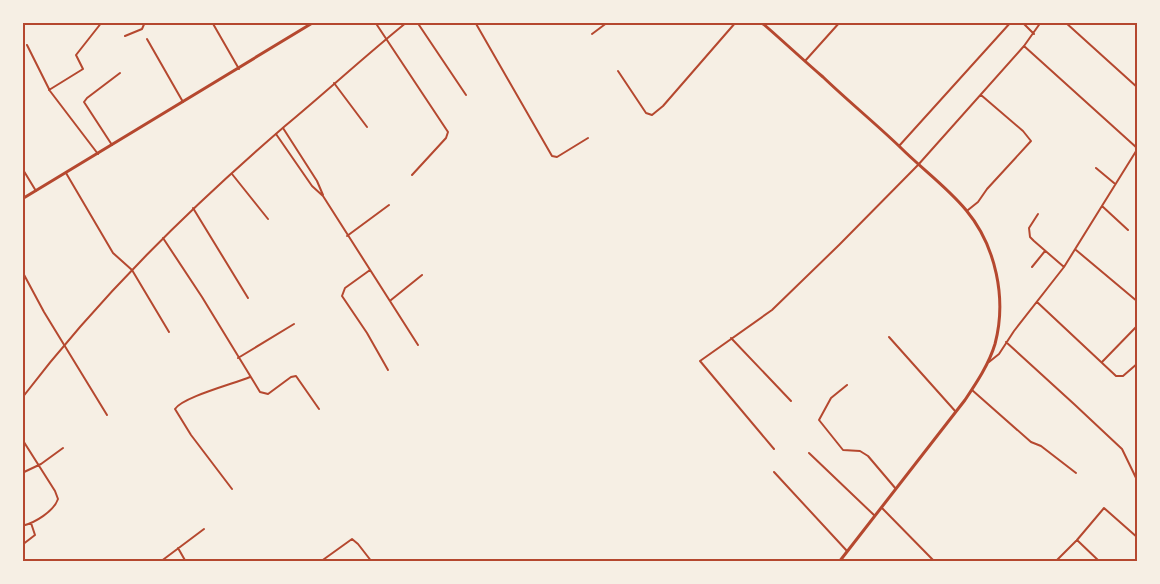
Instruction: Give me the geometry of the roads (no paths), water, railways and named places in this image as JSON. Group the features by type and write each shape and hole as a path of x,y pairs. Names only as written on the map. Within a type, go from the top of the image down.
{"main road":[{"path":"22,199 314,22"},
{"path":"761,22 943,186 967,211 984,236 990,250 999,291 999,325 988,363 956,412 839,561"}],"street":[{"path":"49,90 82,71 76,55 102,22"},
{"path":"125,36 142,30 145,22"},
{"path":"212,22 239,69"},
{"path":"375,22 448,132 446,138 412,175"},
{"path":"22,398 65,344 132,270 193,208 334,83 407,22"},
{"path":"417,22 466,95"},
{"path":"475,22 552,156 557,157 588,138"},
{"path":"592,34 608,22"},
{"path":"618,71 646,113 652,115 663,106 736,22"},
{"path":"805,61 840,22"},
{"path":"899,146 1011,22"},
{"path":"1022,22 1034,34"},
{"path":"774,449 700,361 758,321 786,297 918,165 1024,46 1041,22"},
{"path":"1065,22 1137,88"},
{"path":"147,39 183,102"},
{"path":"27,45 49,90 98,154"},
{"path":"988,363 994,359 1064,267 1137,148 1024,46"},
{"path":"112,145 84,102 120,73"},
{"path":"334,83 367,127"},
{"path":"967,211 978,202 1030,141 1023,131 981,95"},
{"path":"283,128 317,181 323,196 347,236 391,300 418,345"},
{"path":"276,134 312,186 323,196"},
{"path":"22,168 36,190"},
{"path":"1096,168 1115,184"},
{"path":"66,173 115,255 132,270 169,332"},
{"path":"232,174 268,219"},
{"path":"347,236 389,205"},
{"path":"1102,207 1128,230"},
{"path":"193,208 248,298"},
{"path":"1038,214 1031,224 1029,233 1034,241 1064,267"},
{"path":"163,238 260,392 265,394 296,376 319,409"},
{"path":"1076,249 1137,302"},
{"path":"1032,267 1045,251"},
{"path":"370,270 345,288 342,296 388,370"},
{"path":"22,271 107,415"},
{"path":"391,300 422,275"},
{"path":"1037,302 1116,376 1120,377 1137,363"},
{"path":"238,358 294,324"},
{"path":"1102,362 1137,325"},
{"path":"889,337 956,412"},
{"path":"731,338 790,401"},
{"path":"1006,342 1122,449 1137,482"},
{"path":"232,489 191,435 175,409 190,399 250,377"},
{"path":"847,385 831,398 820,416 820,422 843,450 860,451 868,456 896,489"},
{"path":"972,390 1031,441 1076,473"},
{"path":"22,439 58,499 52,509 31,523 22,525"},
{"path":"22,473 63,448"},
{"path":"809,453 875,516"},
{"path":"774,472 847,551"},
{"path":"881,507 935,561"},
{"path":"1055,561 1077,540 1104,508 1137,538"},
{"path":"22,545 35,535 31,523"},
{"path":"160,561 204,529"},
{"path":"320,561 352,539 372,561"},
{"path":"1077,540 1101,561"},
{"path":"178,548 186,561"}]}
